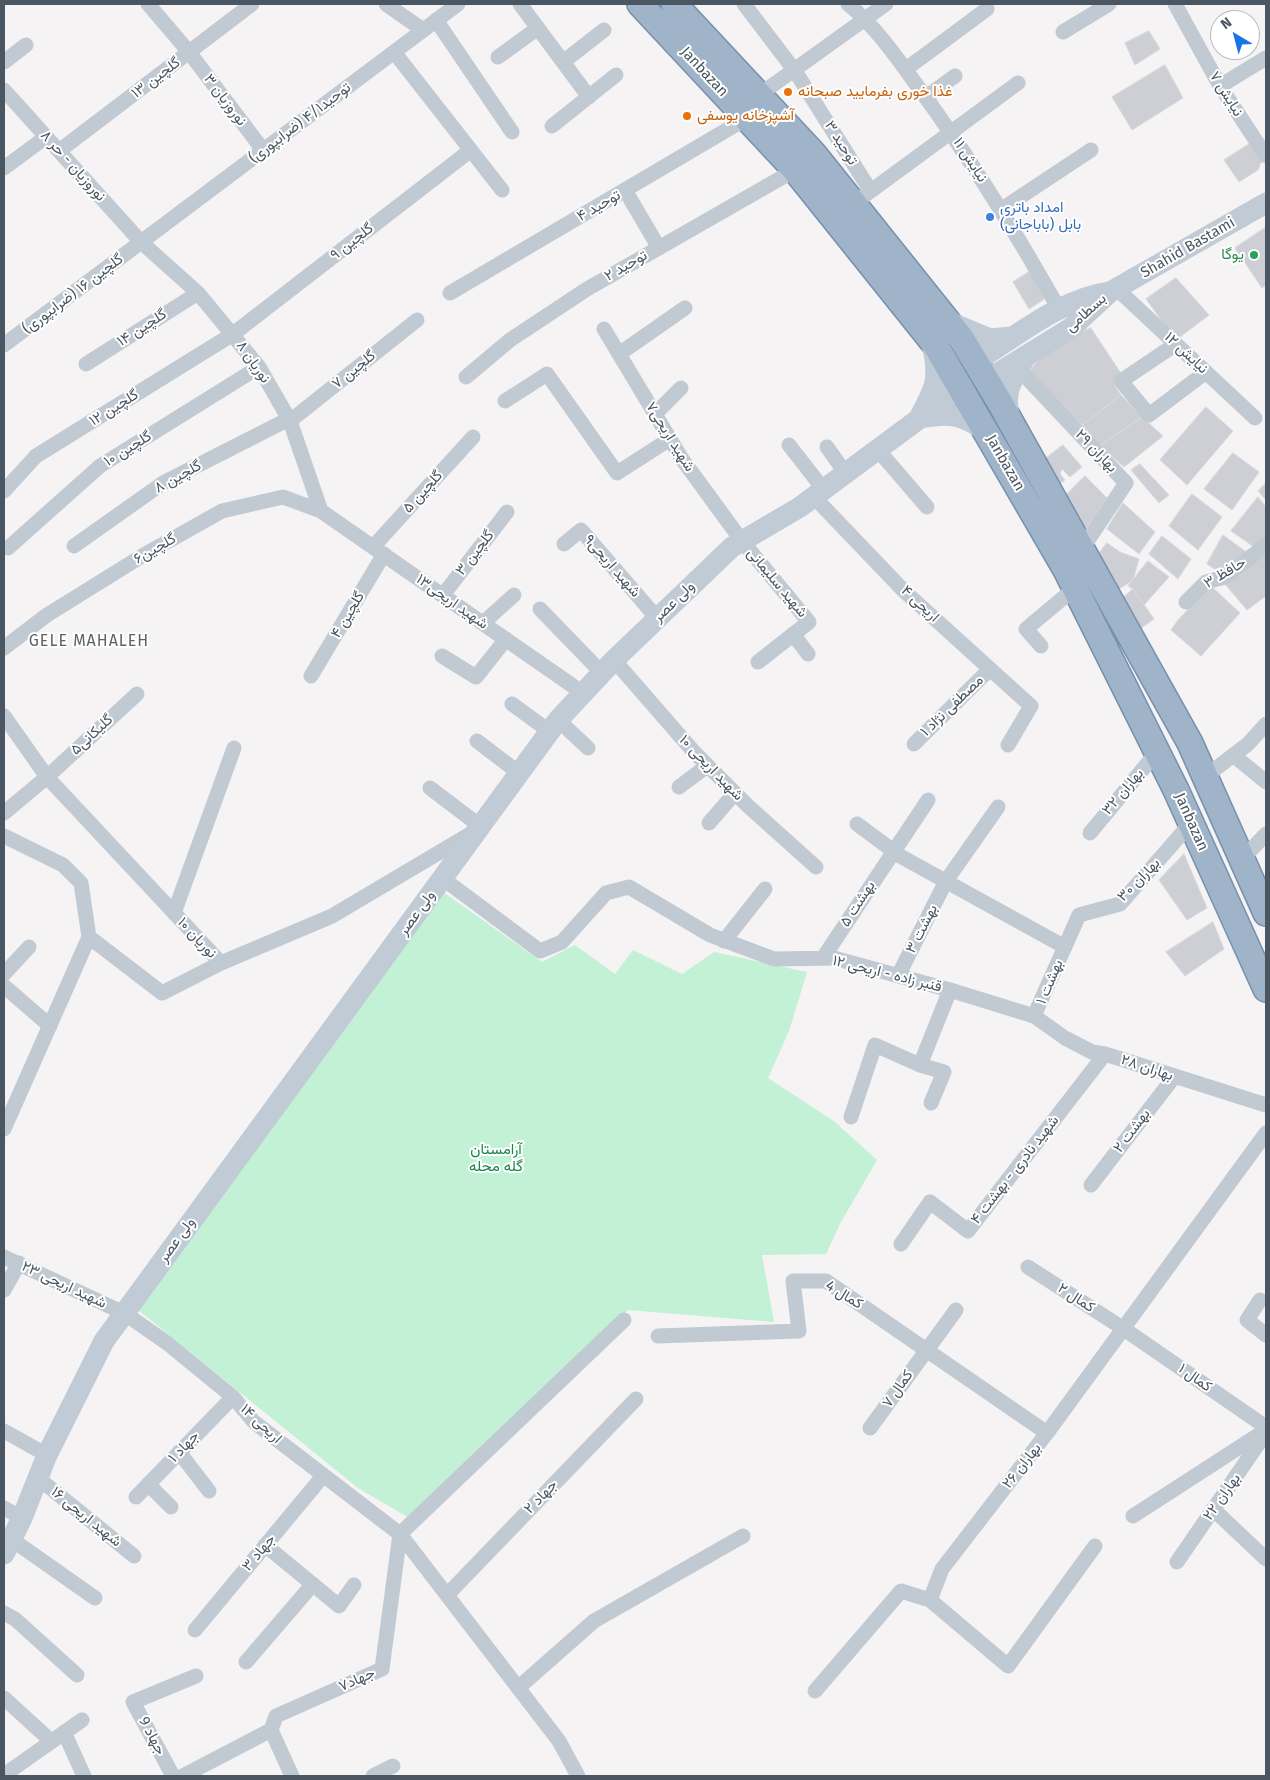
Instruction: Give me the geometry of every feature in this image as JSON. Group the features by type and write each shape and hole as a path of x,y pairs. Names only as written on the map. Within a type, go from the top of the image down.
{"highway":[{"name":"Janbazan","path":"640,4 748,118 940,331 981,371 1190,743 1266,913"},
{"name":"Janbazan","path":"674,4 814,154 862,197 940,331 962,387 1075,588 1191,823 1266,989"}],"main road":[{"name":"Shahid Bastami","path":"1114,291 1266,202"},
{"name":"بسطامی","path":"981,371 1015,337 1059,309 1086,297 1114,291"},
{"name":"بسطامی","path":"981,371 1017,362 1071,328 1114,291"},
{"path":"920,418 936,382 940,331 990,340 1015,337"},
{"path":"1010,420 1006,404 1007,390 1017,362"},
{"name":"ولی عصر","path":"8,1546 22,1518 47,1455 104,1341 554,726 608,666 732,547 819,493 962,387"},
{"path":"920,418 956,414 967,418 988,432"}],"street":[{"name":"نوروزیان ۳","path":"148,4 189,52 263,150"},
{"name":"گلچین ۱۳","path":"59,151 252,4"},
{"path":"386,4 422,30"},
{"name":"توحید۴/۱ (ضرابپوری)","path":"141,242 458,4"},
{"path":"520,4 589,97"},
{"name":"توحید ۳","path":"744,4 795,71 862,197"},
{"name":"نیایش ۱۱","path":"848,4 867,19 951,131 1002,209 1059,309"},
{"path":"759,95 886,4"},
{"path":"1063,32 1109,4"},
{"name":"نیایش ۷","path":"1175,4 1220,86 1266,156"},
{"path":"906,69 987,9"},
{"path":"436,20 512,132"},
{"path":"498,58 538,28"},
{"path":"563,62 604,30"},
{"path":"4,62 26,45"},
{"path":"394,52 502,190"},
{"path":"1220,86 1266,58"},
{"path":"552,126 616,75"},
{"path":"926,97 955,76"},
{"path":"862,197 1018,83"},
{"name":"نوروزیان - حر ۸","path":"4,90 141,242"},
{"name":"توحید ۴","path":"450,293 748,118"},
{"path":"4,168 46,137"},
{"name":"گلچین ۹","path":"233,334 471,150"},
{"path":"1002,209 1091,150"},
{"name":"توحید ۲","path":"466,377 510,340 587,289 795,170"},
{"path":"626,190 659,248"},
{"name":"نوریان ۸","path":"141,242 198,293 259,367 290,421 321,511"},
{"name":"گلچین ۱۶ (ضرابپوری)","path":"4,345 141,242"},
{"name":"نیایش ۱۲","path":"1114,291 1176,344 1255,418"},
{"name":"گلچین ۱۴","path":"86,364 198,293"},
{"path":"619,354 685,308"},
{"name":"گلچین ۷","path":"290,421 417,320"},
{"name":"شهید اریحی۷","path":"604,329 670,439 742,542"},
{"name":"گلچین ۱۲","path":"4,491 36,456 233,334"},
{"path":"1176,344 1121,381 1149,415 1206,372"},
{"name":"بهاران ۲۹","path":"1017,362 1126,482 1082,549"},
{"name":"گلچین ۱۰","path":"8,548 100,466 259,367"},
{"path":"505,401 547,374 617,473 670,439"},
{"path":"655,414 681,388"},
{"name":"گلچین ۸","path":"74,546 163,483 281,423 290,421"},
{"name":"گلچین ۵","path":"378,551 473,437"},
{"name":"اریحی ۴","path":"789,445 819,493 904,591 1031,706 1008,745"},
{"path":"827,446 846,474"},
{"path":"878,450 927,507"},
{"name":"گلچین۶","path":"4,648 47,615 142,556 222,511 283,497 321,511"},
{"name":"شهید اریحی۱۳","path":"321,511 583,693"},
{"name":"گلچین ۳","path":"443,595 507,512"},
{"name":"شهید اریحی۹","path":"564,544 581,530 657,618"},
{"name":"شهید سلیمانی","path":"742,542 809,622 758,662"},
{"name":"حافظ ۳","path":"1186,602 1206,582 1225,577 1266,545"},
{"name":"گلچین ۴","path":"311,676 378,551"},
{"path":"1041,646 1026,629 1075,588"},
{"path":"482,623 514,595"},
{"name":"شهید اریحی ۱۰","path":"540,608 608,666 707,766 816,868"},
{"path":"793,634 808,654"},
{"path":"442,656 476,677 506,639"},
{"name":"مصطفی نژاد ۱","path":"914,744 990,669"},
{"name":"گلیکانی۵","path":"4,813 47,777 137,694"},
{"path":"512,704 554,726 588,748"},
{"name":"نوریان ۱۰","path":"4,716 47,777 221,963 332,916 479,828"},
{"path":"1206,776 1248,744 1266,724"},
{"path":"477,741 519,773"},
{"path":"174,913 234,748"},
{"name":"بهاران ۳۲","path":"1090,833 1157,752"},
{"path":"1233,755 1266,782"},
{"path":"679,787 707,766"},
{"path":"430,788 479,828"},
{"path":"709,823 735,793"},
{"name":"بهشت ۵","path":"823,958 928,800"},
{"name":"بهشت ۳","path":"898,976 946,881 998,807"},
{"name":"بهاران ۳۰","path":"1065,947 1079,915 1120,904 1191,823"},
{"path":"857,824 893,850 1065,947"},
{"path":"1243,858 1266,834"},
{"path":"4,836 63,865 81,883 89,937 4,1129"},
{"name":"قنبر زاده - اریحی ۱۲","path":"442,878 540,950 562,942 606,893 629,887 710,935 774,960 834,958 950,990 1034,1016"},
{"path":"724,941 765,889"},
{"path":"89,937 162,993 221,963"},
{"path":"4,974 29,947"},
{"name":"بهشت ۱","path":"1034,1016 1065,947"},
{"path":"4,986 50,1026"},
{"path":"920,1064 950,990"},
{"name":"بهاران ۲۸","path":"1034,1016 1065,1038 1092,1052 1105,1054 1266,1105"},
{"path":"851,1117 875,1045 944,1072 931,1104"},
{"name":"شهید نادری - بهشت ۴","path":"900,1244 930,1202 968,1231 1105,1054"},
{"name":"بهشت ۲","path":"1091,1185 1174,1077"},
{"name":"بهاران ۲۶","path":"930,1600 942,1569 1047,1433 1266,1133"},
{"name":"شهید اریحی ۲۳","path":"4,1257 124,1313"},
{"path":"4,1290 19,1263"},
{"name":"کمال ۲","path":"1028,1267 1124,1329"},
{"name":"کمال 4","path":"658,1336 799,1331 794,1281 826,1281 1047,1433"},
{"path":"1260,1300 1247,1320 1266,1335"},
{"name":"کمال ۷","path":"870,1428 956,1310"},
{"name":"اریحی ۱۴","path":"124,1313 167,1343 233,1396 254,1422 400,1534 559,1741 578,1776"},
{"path":"400,1534 624,1320"},
{"name":"کمال ۱","path":"1124,1329 1266,1430"},
{"name":"جهاد ۱","path":"136,1497 233,1396"},
{"name":"جهاد ۲","path":"447,1595 636,1399"},
{"path":"4,1430 47,1455"},
{"path":"1133,1516 1266,1430"},
{"name":"بهاران ۲۲","path":"1177,1562 1266,1430"},
{"path":"179,1452 209,1491"},
{"name":"جهاد ۳","path":"196,1630 323,1476"},
{"name":"شهید اریحی ۱۶","path":"38,1478 134,1556"},
{"path":"148,1484 171,1507"},
{"path":"4,1508 22,1518"},
{"path":"1213,1509 1266,1559"},
{"name":"جهاد۷","path":"271,1730 276,1716 382,1669 400,1534"},
{"path":"518,1688 594,1621 743,1536"},
{"path":"266,1545 339,1606 354,1585"},
{"path":"8,1546 94,1598"},
{"path":"815,1691 902,1591 930,1600 1008,1666 1095,1546"},
{"path":"246,1662 313,1584"},
{"path":"4,1613 15,1619 77,1675"},
{"name":"جهاد 9","path":"174,1776 133,1702 196,1676"},
{"path":"4,1698 50,1741"},
{"path":"11,1773 50,1741 82,1720"},
{"path":"183,1776 271,1730 292,1776"},
{"path":"64,1732 84,1776"},
{"path":"374,1776 393,1766"}],"green space":[{"name":"آرامستان گله محله","path":"443,892 542,962 575,945 615,974 633,950 682,974 714,952 807,972 789,1031 768,1078 835,1122 877,1160 841,1222 826,1254 762,1255 774,1322 628,1310 416,1522 358,1488 137,1309"}],"building":[{"path":"1149,31 1160,49 1135,65 1125,43"},
{"path":"1165,65 1183,98 1132,130 1112,97"},
{"path":"1251,143 1262,160 1258,170 1239,182 1224,160"},
{"path":"1266,227 1266,285 1262,288 1235,248"},
{"path":"1035,268 1046,289 1043,300 1029,309 1013,282"},
{"path":"1176,278 1209,315 1176,340 1146,299"},
{"path":"1091,328 1122,375 1120,381 1114,385 1121,395 1083,425 1030,371 1043,352 1071,335"},
{"path":"1121,395 1142,417 1100,446 1083,425"},
{"path":"1206,407 1233,431 1187,485 1160,460"},
{"path":"1142,417 1163,436 1124,467 1100,446"},
{"path":"1063,445 1082,467 1070,477 1062,469 1060,474 1065,480 1054,488 1040,463"},
{"path":"1233,453 1259,472 1232,510 1204,489"},
{"path":"1140,464 1169,495 1159,503 1131,470"},
{"path":"1085,476 1107,498 1084,532 1059,502"},
{"path":"1266,483 1266,500 1258,491"},
{"path":"1192,494 1222,517 1198,550 1169,526"},
{"path":"1258,497 1266,507 1266,540 1257,549 1231,531"},
{"path":"1123,503 1155,532 1139,554 1107,529"},
{"path":"1223,535 1249,554 1222,574 1207,564"},
{"path":"1162,536 1191,559 1178,579 1149,554"},
{"path":"1107,543 1120,552 1139,559 1133,580 1111,594 1093,561"},
{"path":"1266,551 1266,596 1247,610 1224,583"},
{"path":"1148,561 1169,577 1144,605 1133,589 1128,586"},
{"path":"1211,586 1240,613 1201,656 1171,630 1178,620"},
{"path":"1133,589 1154,619 1133,634 1115,605"},
{"path":"1184,854 1207,908 1187,920 1159,880"},
{"path":"1213,922 1224,949 1185,976 1166,952"}],"place":[{"name":"غذا خوری بفرمایید صبحانه","path":"788,92"},
{"name":"آشپزخانه یوسفی","path":"687,116"},
{"name":"امداد باتری بابل (باباجانی)","path":"990,217"},
{"name":"یوگا","path":"1254,255"}],"district":[{"name":"GELE MAHALEH","path":"89,642"}]}
